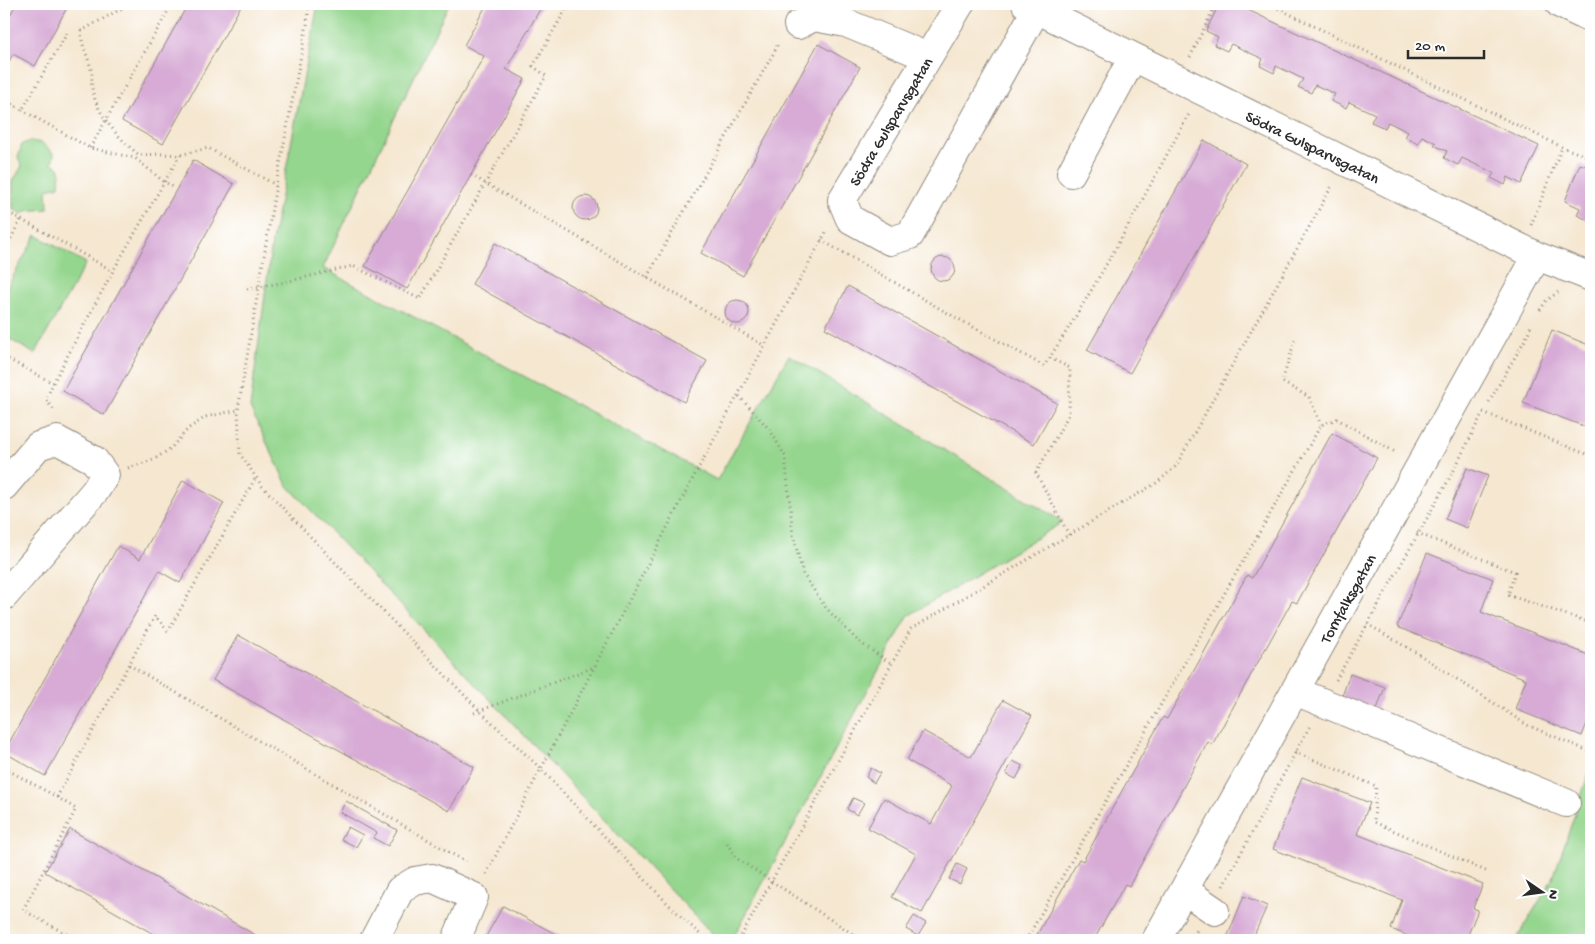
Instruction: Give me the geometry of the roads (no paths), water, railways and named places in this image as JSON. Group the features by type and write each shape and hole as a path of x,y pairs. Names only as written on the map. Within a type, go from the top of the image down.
{"main road":[{"name":"Södra Gulsparvsgatan","path":"960,4 842,200 850,219 890,241 910,234 1031,7 1530,253 1586,275"},
{"path":"1560,4 1591,19"},
{"path":"787,31 814,16 846,23 928,57"},
{"path":"1071,173 1133,57"},
{"name":"Tornfalksgatan","path":"1156,940 1295,691 1530,253"},
{"path":"4,486 38,446 57,440 94,460 105,475 95,491 4,596"},
{"path":"1295,691 1566,803"},
{"path":"374,940 400,890 415,881 432,878 480,885 456,940"},
{"path":"1184,890 1213,909"}]}
